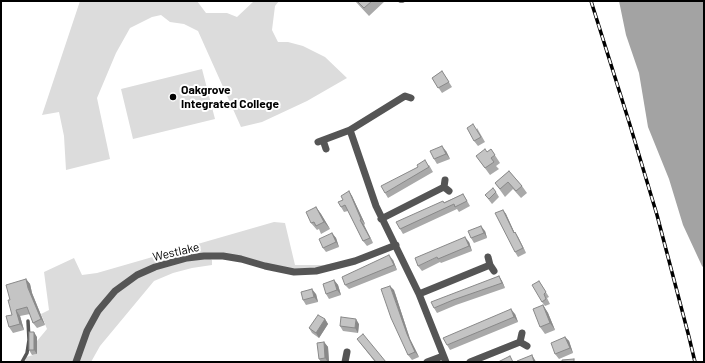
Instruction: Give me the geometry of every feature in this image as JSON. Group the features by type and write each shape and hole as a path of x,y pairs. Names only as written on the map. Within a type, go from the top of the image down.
{"street":[{"path":"326,149 321,141 346,132 407,94"},
{"path":"346,132 381,219 396,245 419,294 444,359 428,362"},
{"path":"381,219 446,189 445,180"},
{"name":"Westlake","path":"76,362 87,331 98,311 115,291 137,275 155,267 187,258 223,256 241,258 265,266 294,272 316,271 355,261 396,245"},
{"path":"419,294 489,261 494,271"},
{"path":"520,342 522,333"},
{"path":"520,342 527,346"},
{"path":"470,362 520,342"},
{"path":"345,362 347,352"}],"lane":[{"path":"22,362 27,353 29,340 28,321"}],"shaded area":[{"path":"80,1 197,1 206,13 227,13 237,17 254,1 279,1 275,6 272,30 278,42 288,42 303,46 325,57 347,78 307,101 262,122 241,127 198,31 184,24 170,22 161,15 152,17 130,28 116,53 97,98 110,159 66,170 64,136 59,112 42,115"},
{"path":"619,1 704,1 704,268 683,225 669,179 648,127 639,73 626,35"},
{"path":"202,69 215,119 133,139 121,89"},
{"path":"274,222 285,223 295,265 324,265 345,261 317,269 299,270 205,256 212,260 212,265 173,273 154,281 100,346 91,362 25,362 26,357 37,354 37,341 47,329 41,314 49,310 44,272 74,258 82,275 97,273"}],"building":[{"path":"357,1 372,1 364,8"},
{"path":"442,71 449,82 438,88 432,78"},
{"path":"473,124 481,137 474,141 467,128"},
{"path":"442,146 446,154 434,159 430,151"},
{"path":"485,149 487,152 491,149 495,155 491,158 494,162 485,168 476,156"},
{"path":"425,160 429,167 385,193 381,186 418,167 417,165"},
{"path":"509,171 522,186 516,191 508,182 500,189 495,183"},
{"path":"493,188 496,192 489,199 485,195"},
{"path":"349,191 361,219 360,220 370,238 363,241 345,205 341,207 338,202 343,200 341,196"},
{"path":"463,194 467,201 455,207 454,204 400,229 396,222 443,201 444,203"},
{"path":"316,207 324,222 316,226 314,222 311,223 306,212"},
{"path":"503,210 523,248 515,252 495,213"},
{"path":"481,226 484,233 471,238 468,231"},
{"path":"332,233 336,242 323,248 319,239"},
{"path":"465,237 469,246 438,259 437,257 418,266 415,258"},
{"path":"389,255 394,265 345,285 342,277"},
{"path":"499,276 502,283 434,308 431,302"},
{"path":"26,279 28,288 41,319 33,323 27,307 16,310 20,324 9,327 6,316 12,315 6,285"},
{"path":"334,280 337,290 326,294 323,284"},
{"path":"539,281 546,292 544,294 546,299 542,302 532,285"},
{"path":"390,286 415,352 408,355 391,318 381,289"},
{"path":"312,289 314,297 303,300 301,292"},
{"path":"543,305 550,323 540,327 533,309"},
{"path":"511,309 514,317 447,345 443,338"},
{"path":"318,315 325,319 316,333 309,328"},
{"path":"341,317 356,319 355,328 340,326"},
{"path":"29,332 34,332 34,350 29,350"},
{"path":"363,334 386,362 376,362 357,339"},
{"path":"565,337 570,348 555,354 551,343"},
{"path":"324,342 325,358 319,359 317,343"},
{"path":"532,355 534,362 517,362 517,361"},
{"path":"510,356 513,362 498,362"},
{"path":"574,359 574,362 562,362 562,360"}],"railway":[{"path":"591,1 657,215 695,362"}],"place":[{"name":"Oakgrove Integrated College","path":"173,97"}]}
